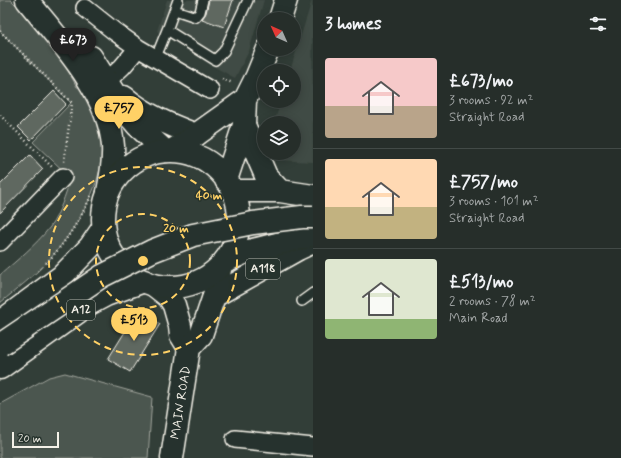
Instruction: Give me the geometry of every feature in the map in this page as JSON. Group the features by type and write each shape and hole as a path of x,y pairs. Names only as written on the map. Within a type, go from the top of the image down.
{"main road":[{"path":"27,0 56,34 87,77 101,104 109,125 113,146 108,192 103,209 103,228 108,247 120,265 136,278 150,283 169,287 184,286 198,282 210,275 224,263 249,252 313,235"},
{"path":"40,0 75,35 126,112 137,124 168,151 193,155 206,160 217,169 230,185 237,204 239,217 238,230 224,263"},
{"path":"282,12 286,0"},
{"path":"230,185 244,125 245,100 265,56"},
{"path":"106,81 128,101 149,114 172,126 196,135"},
{"path":"108,192 118,176 131,164 147,155 168,151 196,135 245,100"},
{"path":"244,125 266,176 280,191"},
{"path":"230,185 311,194"},
{"path":"0,345 102,276 152,251 193,235 254,224 302,217 313,217"},
{"path":"0,322 62,276 90,247 103,228"},
{"name":"A118","path":"214,296 313,242"},
{"name":"MAIN ROAD","path":"172,458 189,348 201,335 224,263"},
{"name":"MAIN ROAD","path":"150,283 169,297 174,304 181,335 189,348"},
{"name":"A12","path":"0,368 77,312 150,283"}],"street":[{"path":"85,8 138,48 156,57 210,90"},
{"path":"106,81 122,67 138,48"},
{"path":"0,242 63,177"},
{"path":"235,439 313,447"}],"lane":[{"path":"156,57 168,30 178,0"},
{"path":"175,10 196,17 200,12 203,0"},
{"path":"168,30 215,60 224,51 248,0"},
{"path":"302,301 313,293"}],"path":[{"path":"0,32 72,103 63,177"},
{"path":"0,115 63,177"}],"shaded area":[{"path":"0,0 11,0 51,40 77,87 83,87 99,126 102,150 101,165 92,194 76,224 48,261 0,303 0,275 39,240 54,222 71,178 33,142 71,103 0,31"},
{"path":"167,0 264,0 260,12 257,12 257,24 249,51 235,78 211,65 157,31"},
{"path":"312,0 313,162 276,160 301,160 301,116 276,116 279,108 301,108 301,64 292,64 295,56 301,56 301,36"},
{"path":"65,373 152,397 148,458 0,458 0,404 49,377"}],"building":[{"path":"209,0 233,0 224,27 202,19 206,13"},
{"path":"54,91 66,104 31,140 18,127"},
{"path":"30,155 43,169 0,213 0,185"},
{"path":"138,311 160,324 130,372 108,359"}]}
